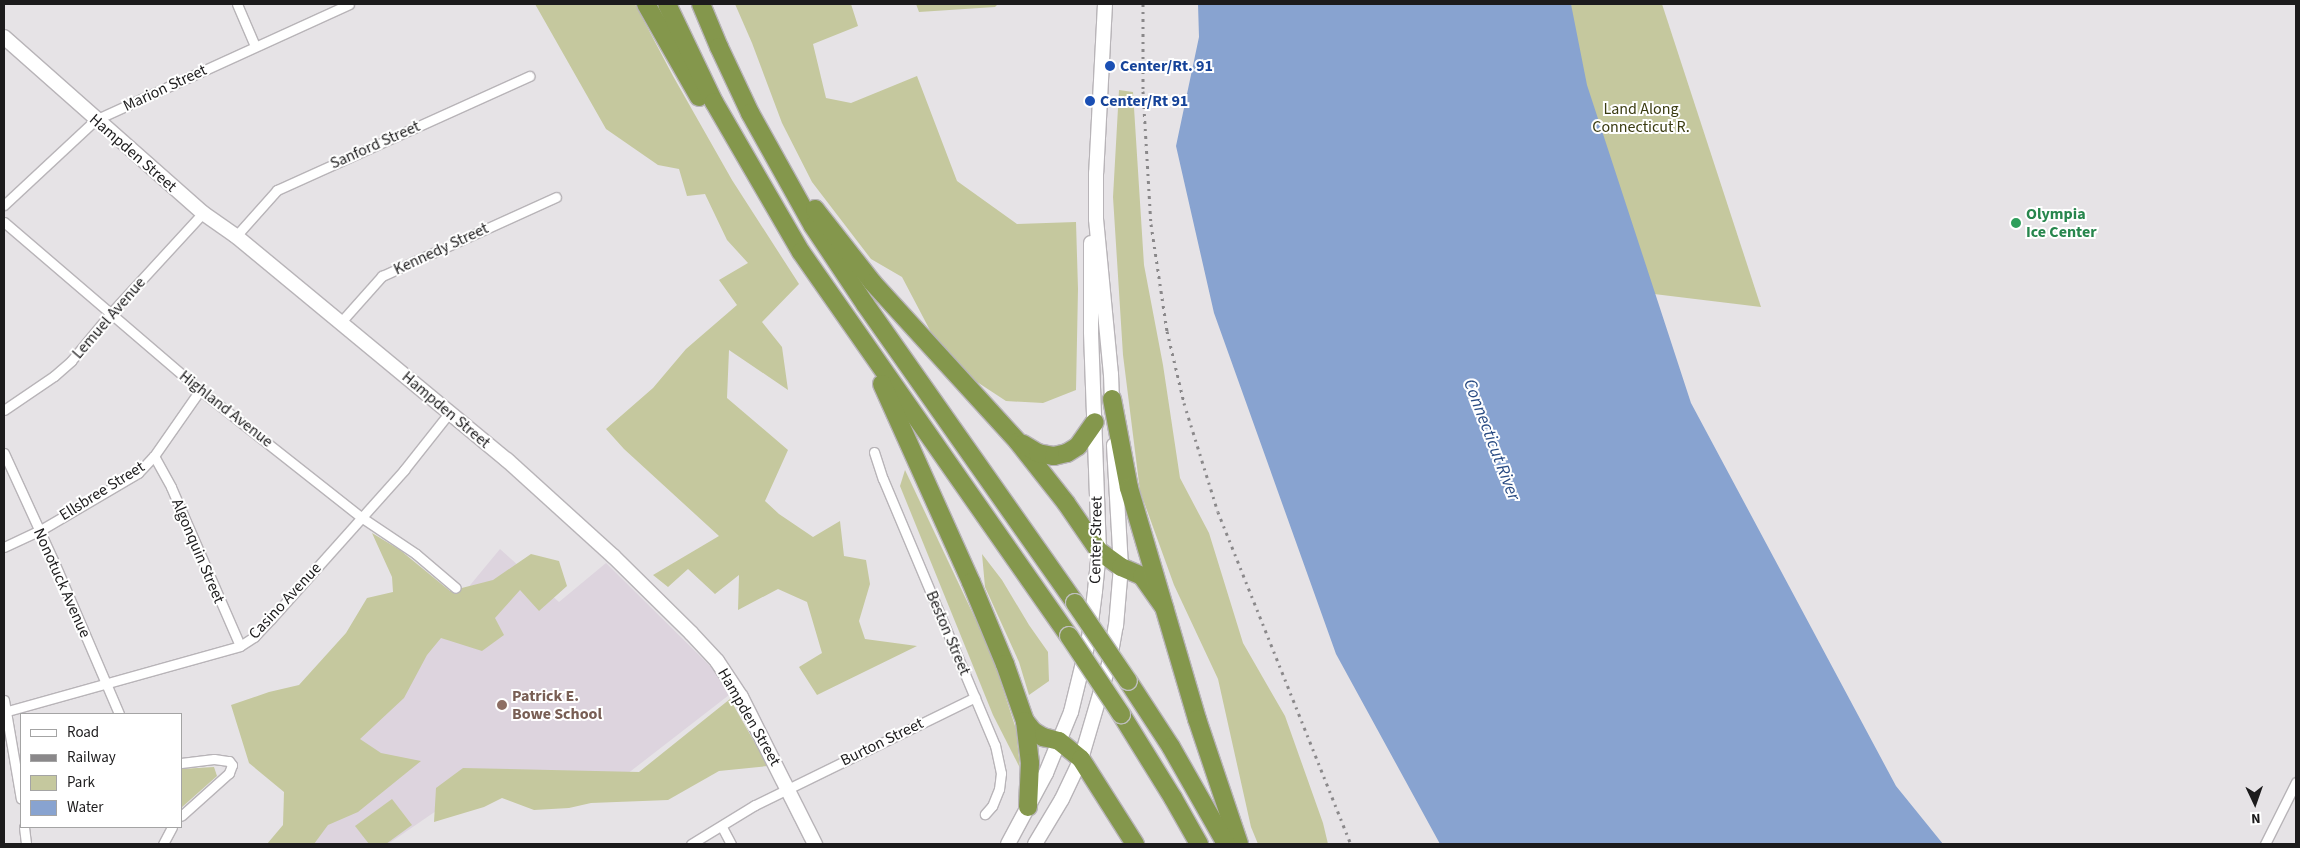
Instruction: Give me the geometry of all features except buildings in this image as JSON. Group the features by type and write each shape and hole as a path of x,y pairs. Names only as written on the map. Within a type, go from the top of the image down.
{"highway":[{"path":"646,4 706,108 751,167"},
{"path":"667,4 697,70 751,167 802,252 862,341 1069,636 1121,714 1199,844"},
{"path":"701,4 719,47 767,144 813,226 1128,681 1176,755 1226,844"},
{"path":"706,4 719,47"},
{"path":"767,144 862,270 1018,442 1066,503 1099,551 1121,567 1142,576 1164,608"},
{"path":"862,341 971,582 1005,664 1025,721 1030,763 1028,807"},
{"path":"1112,399 1129,488 1197,719 1239,844"},
{"path":"1018,442 1038,453 1054,456 1067,453 1078,446 1096,422"},
{"path":"1025,721 1033,731 1043,737 1059,741 1081,759 1135,844"}],"main road":[{"name":"Center Street","path":"1035,844 1062,799 1081,759 1109,664 1116,626 1121,567 1111,374 1096,219 1096,173 1105,4"},
{"name":"Hampden Street","path":"4,37 95,120 203,213 236,236 341,322 564,510 613,556 717,661 741,697 789,788 815,844"},
{"name":"Center Street","path":"1008,844 1046,773 1071,712 1089,638 1099,551 1096,422 1091,331 1091,244 1096,219"}],"street":[{"path":"237,4 255,46"},
{"name":"Marion Street","path":"4,206 95,120 349,4"},
{"name":"Sanford Street","path":"236,236 277,190 530,76"},
{"name":"Kennedy Street","path":"341,322 382,276 556,197"},
{"name":"Lemuel Avenue","path":"4,410 54,376 71,361 110,314 203,213"},
{"name":"Highland Avenue","path":"4,222 200,390 360,517 416,554 456,588"},
{"name":"Ellsbree Street","path":"4,547 39,531 138,473 154,456 200,390"},
{"name":"Casino Avenue","path":"5,712 240,646 254,637 404,470 449,413"},
{"name":"Beston Street","path":"874,452 883,479 995,745 1001,773 999,789 992,806 985,814"},
{"name":"Nonotuck Avenue","path":"4,453 119,713"},
{"name":"Algonquin Street","path":"154,456 171,487 240,646"},
{"name":"Burton Street","path":"691,844 722,827 754,805 975,697"},
{"path":"4,700 20,794"},
{"path":"182,763 214,759 229,760 232,765 229,773 182,815"},
{"path":"2265,844 2296,782"},
{"path":"722,827 731,844"},
{"path":"24,828 26,844"},
{"path":"163,844 169,829"},
{"path":"169,829 173,844"}],"shaded area":[{"name":"Patrick E. Bowe School","path":"500,549 559,602 606,563 713,669 729,695 618,781 503,792 436,811 388,844 271,844 325,796 300,740 452,607"}],"green space":[{"path":"535,4 635,4 732,180 799,284 762,322 782,347 788,390 729,350 727,398 788,450 765,501 779,514 813,537 840,521 844,556 866,560 870,584 859,621 865,639 917,646 817,695 799,667 822,653 807,602 778,589 738,610 739,575 715,594 688,569 668,587 653,575 719,536 624,449 606,429 653,388 686,349 737,305 719,280 748,263 727,240 705,194 687,196 679,169 658,165 606,129"},
{"path":"735,4 851,4 858,26 813,44 826,98 851,103 917,76 957,181 1017,224 1076,222 1078,289 1076,390 1043,403 1006,401 974,380 933,336 902,277 871,259 812,182 782,123"},
{"path":"916,4 998,4 995,7 919,12"},
{"name":"Land Along Connecticut R.","path":"1548,4 1662,4 1761,307 1654,294"},
{"path":"1119,90 1133,92 1144,265 1163,365 1180,478 1209,533 1243,643 1285,716 1323,823 1328,844 1258,844 1251,827 1218,679 1174,585 1140,491 1123,355 1113,197"},
{"path":"905,470 991,652 1016,729 1020,768 993,715 900,486"},
{"path":"372,533 400,550 450,591 493,580 531,554 559,561 567,586 539,611 520,590 495,618 504,635 482,651 441,638 427,655 404,698 360,739 381,753 421,761 358,812 328,825 314,844 267,844 283,825 284,792 249,763 231,705 269,692 299,685 346,633 367,598 393,592 392,577"},
{"path":"982,554 1002,580 1048,652 1049,681 1029,695 1019,662 985,587"},
{"path":"730,699 768,766 719,771 668,800 591,803 569,808 534,810 502,798 484,807 434,822 436,788 463,768 639,772"},
{"path":"214,767 217,776 182,807 182,769"},
{"path":"392,799 412,825 386,844 369,844 355,826"}],"water":[{"name":"Connecticut River","path":"1198,4 1571,4 1587,85 1691,403 1896,786 1943,844 1440,844 1336,654 1214,313 1176,146 1199,37"}],"railway":[{"path":"1143,4 1143,91 1151,224 1167,331 1184,403 1218,512 1351,844"}],"place":[{"name":"Center/Rt. 91","path":"1110,66"},
{"name":"Center/Rt 91","path":"1090,101"},
{"name":"Olympia Ice Center","path":"2016,223"},
{"name":"Patrick E. Bowe School","path":"502,705"}]}
